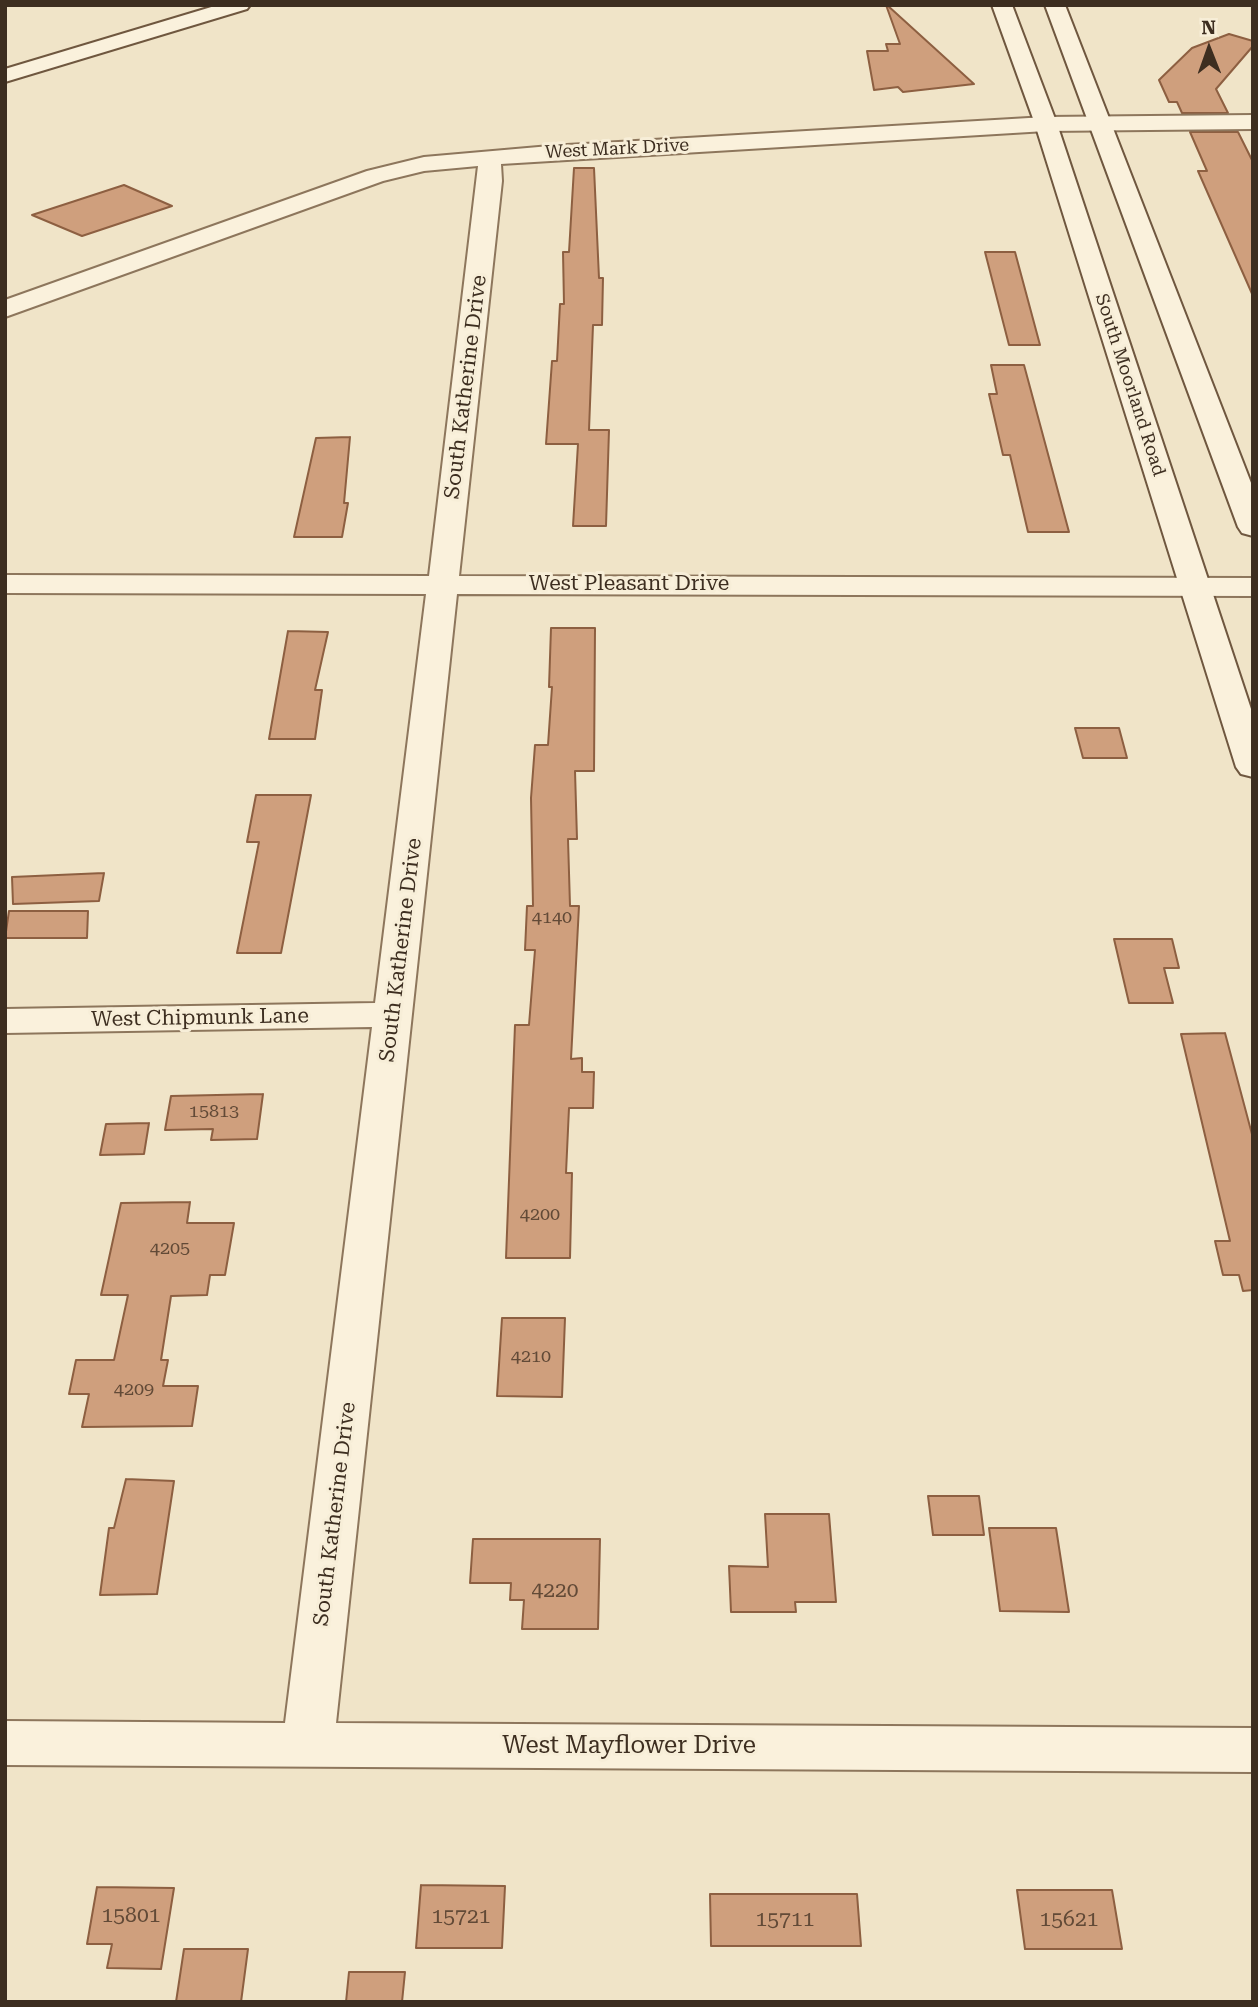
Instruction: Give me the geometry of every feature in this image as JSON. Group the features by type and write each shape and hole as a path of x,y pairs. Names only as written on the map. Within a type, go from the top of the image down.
{"street":[{"path":"5,76 240,5"},
{"name":"South Moorland Road","path":"1002,5 1046,124 1253,767"},
{"path":"1055,5 1253,527"},
{"name":"West Mark Drive","path":"5,309 374,176 424,164 489,157 1046,124 1253,122"},
{"name":"South Katherine Drive","path":"308,1743 490,181 489,157"},
{"name":"West Pleasant Drive","path":"5,584 1253,587"},
{"name":"West Chipmunk Lane","path":"5,1021 394,1015"},
{"name":"West Mayflower Drive","path":"5,1743 1253,1750"}],"building":[{"path":"886,5 974,84 903,92 898,87 874,90 867,51 888,51 886,44 900,44"},
{"path":"1229,34 1253,41 1253,46 1216,89 1228,113 1182,113 1177,102 1169,102 1159,80 1192,48"},
{"path":"1190,132 1238,132 1253,162 1253,296 1198,171 1207,171"},
{"path":"574,168 594,168 599,278 603,278 602,325 593,325 589,430 609,430 606,526 573,526 578,444 546,444 552,361 557,361 560,304 564,304 563,252 569,252"},
{"path":"124,185 172,206 82,236 32,215"},
{"path":"985,252 1015,252 1040,345 1009,345"},
{"path":"991,365 1024,365 1069,532 1028,532 1010,455 1003,455 989,394 997,394"},
{"path":"350,437 344,503 348,503 342,537 294,537 316,438"},
{"path":"551,628 595,628 594,771 575,771 577,839 568,839 570,906 579,906 571,1059 582,1058 582,1072 594,1072 593,1108 569,1108 566,1173 572,1173 570,1258 506,1258 515,1025 529,1025 535,950 525,950 527,906 533,906 531,798 535,745 548,745 552,687 549,687"},
{"path":"288,631 328,632 315,690 322,690 315,739 269,739"},
{"path":"1075,728 1119,728 1127,758 1083,758"},
{"path":"256,795 311,795 281,953 237,953 259,842 247,842"},
{"path":"104,873 99,901 13,904 12,877"},
{"path":"9,911 88,911 87,938 5,938"},
{"path":"1114,939 1172,939 1179,968 1164,968 1173,1003 1129,1003"},
{"path":"1225,1033 1253,1138 1253,1290 1243,1291 1239,1275 1223,1275 1215,1241 1230,1241 1181,1034"},
{"path":"263,1094 257,1139 211,1140 213,1129 165,1130 171,1096"},
{"path":"149,1123 144,1154 100,1155 106,1124"},
{"path":"190,1202 187,1223 234,1223 225,1275 210,1275 207,1295 171,1296 161,1360 168,1360 163,1386 198,1386 192,1426 82,1427 89,1394 69,1394 76,1360 114,1360 128,1295 101,1295 121,1203"},
{"path":"502,1318 565,1318 562,1397 497,1396"},
{"path":"126,1479 174,1481 157,1594 100,1595 109,1528 114,1528"},
{"path":"928,1496 979,1496 984,1535 933,1535"},
{"path":"765,1514 829,1514 836,1602 795,1602 796,1612 731,1612 729,1566 768,1567"},
{"path":"989,1528 1056,1528 1069,1612 1000,1611"},
{"path":"473,1539 600,1539 598,1629 522,1629 524,1600 510,1600 511,1583 470,1583"},
{"path":"421,1885 505,1886 502,1948 416,1948"},
{"path":"97,1887 174,1888 161,1969 107,1968 112,1944 87,1944"},
{"path":"1017,1890 1112,1890 1122,1949 1025,1949"},
{"path":"710,1894 857,1894 861,1946 711,1946"},
{"path":"184,1949 248,1949 241,2002 176,2002"},
{"path":"349,1972 405,1972 402,2002 346,2002"}]}
